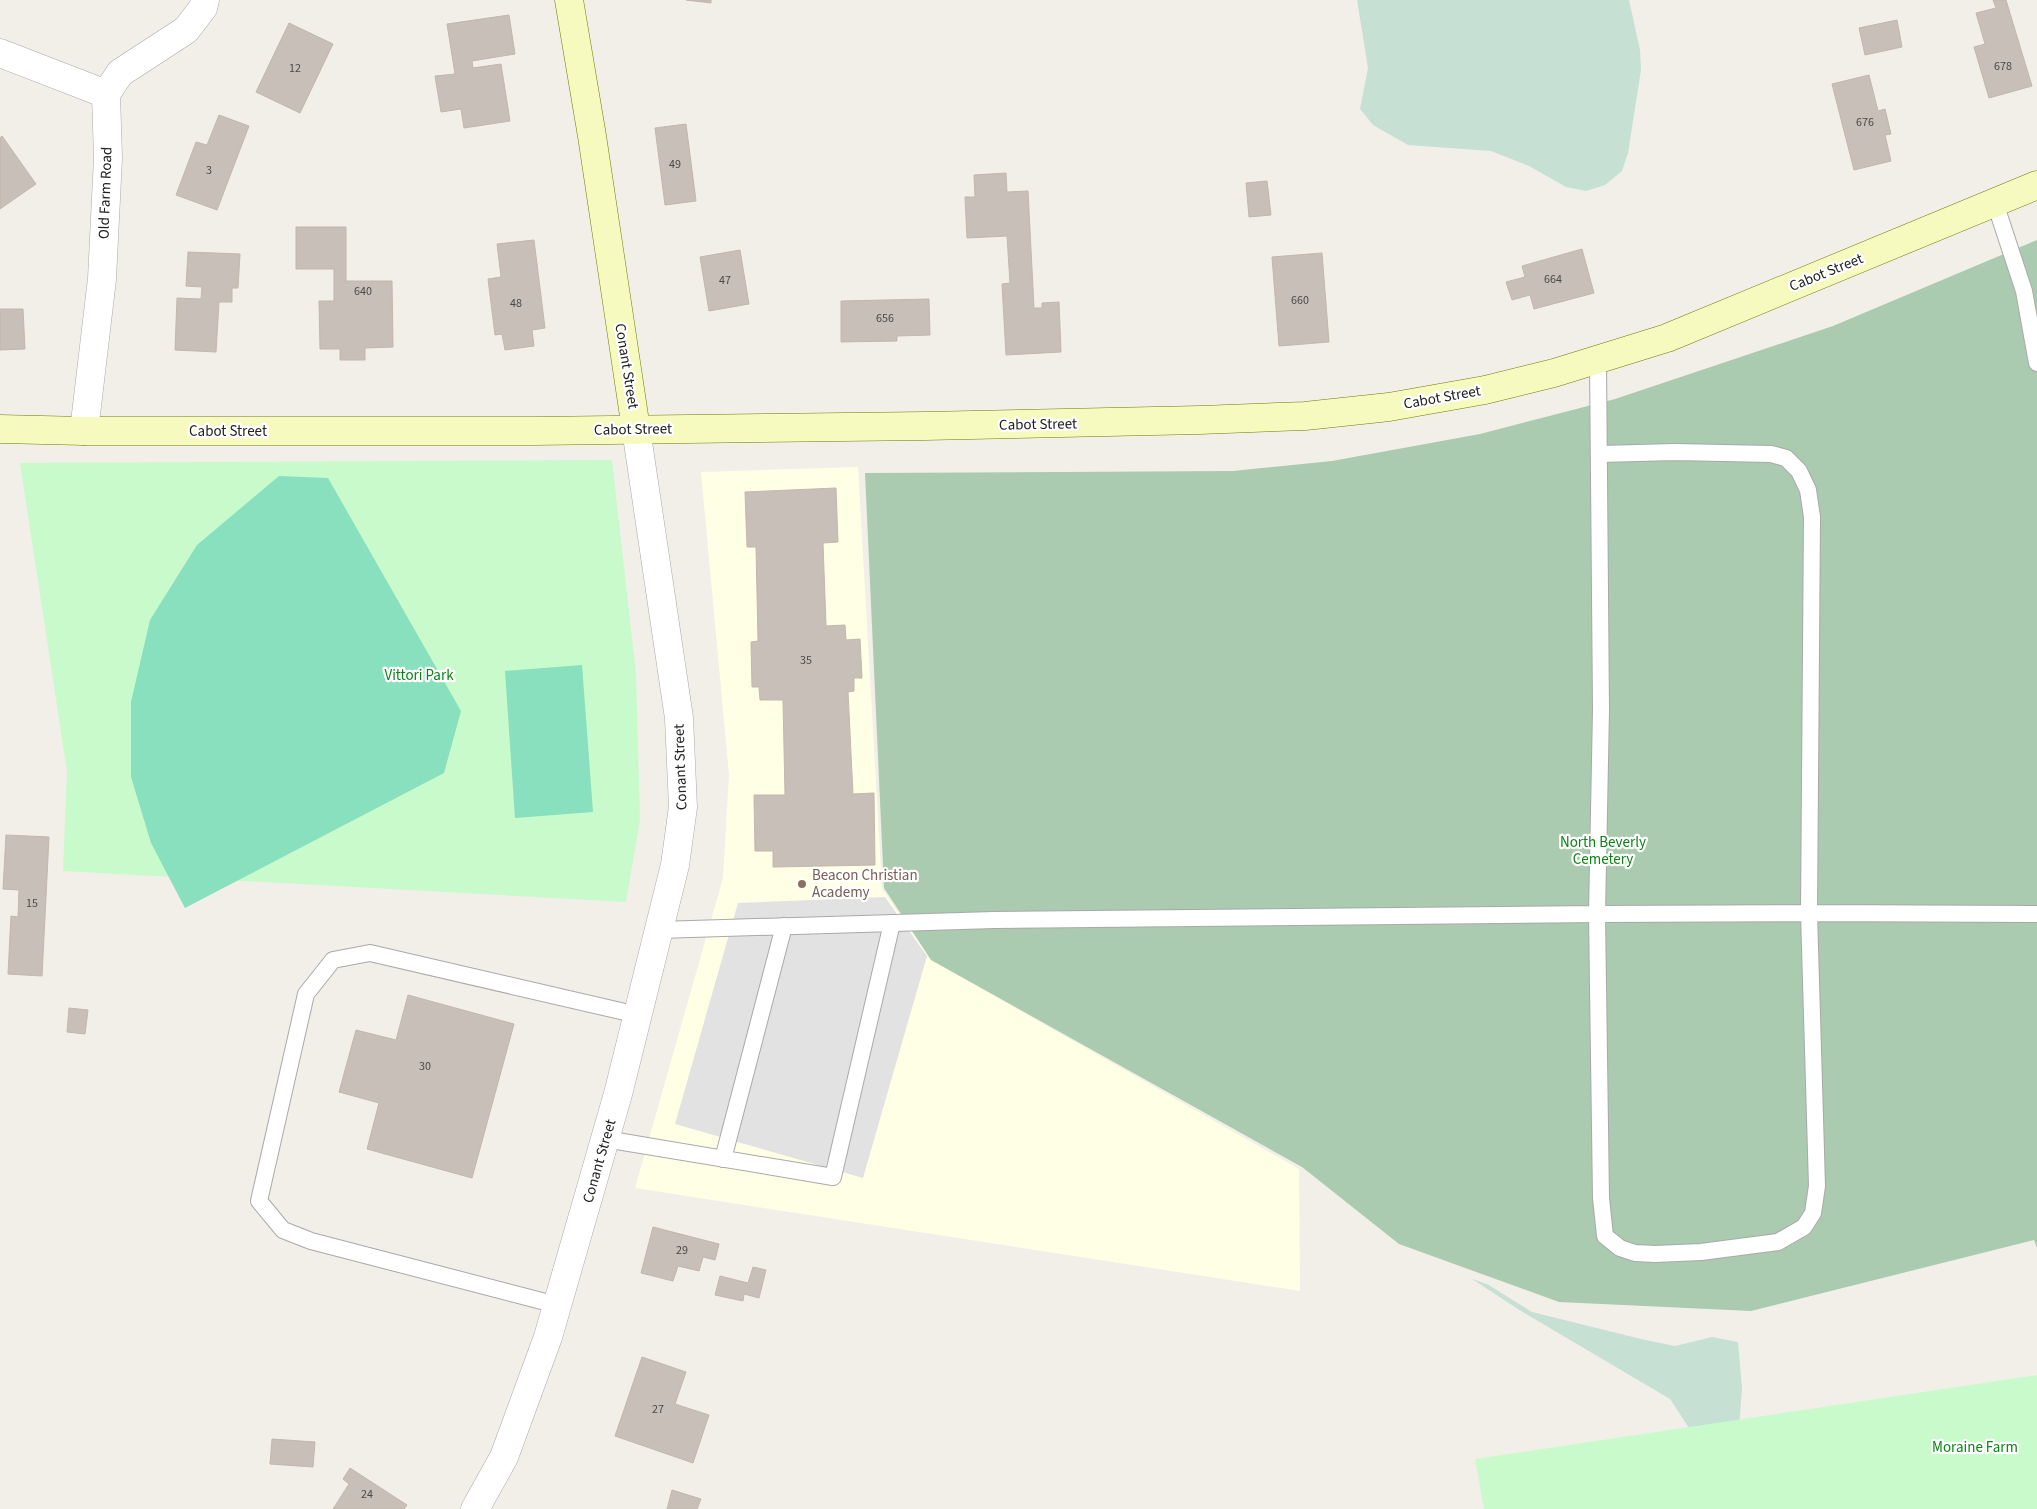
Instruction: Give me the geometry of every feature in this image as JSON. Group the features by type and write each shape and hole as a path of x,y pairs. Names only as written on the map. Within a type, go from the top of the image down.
{"main road":[{"name":"Conant Street","path":"569,0 592,136 636,429"},
{"name":"Cabot Street","path":"0,429 84,431 636,429 1200,420 1305,416 1389,407 1485,390 1598,360 1667,338 2037,185"}],"street":[{"path":"0,53 106,94 120,73 186,30 203,8 205,0"},
{"name":"Old Farm Road","path":"84,431 102,279 108,158 106,94"},
{"name":"Conant Street","path":"475,1509 504,1457 548,1337 605,1139 675,866 683,807 680,718 636,429"}],"lane":[{"path":"1995,203 2024,291 2037,362"},
{"path":"1598,360 1601,710 1597,914 1601,1198 1605,1236 1620,1248 1635,1253 1655,1254 1702,1252 1778,1242 1804,1227 1813,1214 1818,1186 1809,913 1813,579 1812,517 1808,490 1799,471 1786,458 1772,454 1675,452 1600,454"},
{"path":"659,930 892,923 1263,916 1809,913 2037,914"},
{"path":"605,1139 833,1178 892,923"},
{"path":"723,1159 784,926"},
{"path":"557,1305 311,1241 283,1230 259,1201 306,994 333,960 370,953 638,1015"}],"shaded area":[{"path":"1357,0 1629,0 1640,50 1641,70 1628,153 1622,171 1605,185 1586,191 1566,187 1529,166 1491,151 1408,145 1373,125 1360,109 1368,68"},
{"name":"Beacon Christian Academy","path":"858,467 882,889 931,960 1299,1169 1300,1291 635,1188 723,878 729,775 701,472"},
{"path":"885,897 927,956 863,1178 675,1124 738,903"},
{"path":"1472,1279 1487,1284 1532,1312 1641,1339 1675,1346 1712,1337 1738,1342 1742,1388 1735,1482 1737,1501 1670,1399 1521,1311"}],"green space":[{"name":"North Beverly Cemetery","path":"2037,240 2037,1248 2034,1240 1751,1311 1559,1302 1399,1244 1302,1167 931,960 884,888 865,473 1233,471 1332,461 1480,434 1615,399 1833,326"},
{"name":"Vittori Park","path":"612,460 636,674 640,820 626,902 63,871 67,772 20,463"},
{"path":"279,476 328,478 461,711 444,773 185,908 151,843 131,777 131,702 150,620 197,545"},
{"path":"582,665 593,812 515,818 505,671"},
{"name":"Moraine Farm","path":"2037,1375 2037,1509 1484,1509 1475,1459"}],"building":[{"path":"686,0 711,0 711,3"},
{"path":"1993,0 2006,0 2032,86 1989,98 1974,47 1985,44 1976,13 1996,8"},
{"path":"509,15 515,54 472,61 473,68 501,64 510,121 464,128 461,109 441,112 435,76 455,74 447,24"},
{"path":"1897,20 1902,47 1865,55 1859,28"},
{"path":"289,23 333,44 300,113 256,92"},
{"path":"1869,75 1878,111 1885,109 1891,134 1885,135 1891,161 1854,170 1832,84"},
{"path":"219,115 249,126 217,210 176,195 196,142 207,145"},
{"path":"686,124 696,201 665,205 655,128"},
{"path":"2,136 36,184 0,209 0,138"},
{"path":"1006,173 1007,192 1028,191 1034,308 1042,308 1042,303 1059,302 1061,352 1006,355 1002,284 1010,283 1007,236 967,238 965,197 975,197 974,175"},
{"path":"1267,181 1271,215 1249,217 1246,183"},
{"path":"296,227 346,227 346,281 392,281 393,347 365,348 365,360 340,360 340,349 320,349 319,301 334,301 334,269 296,269"},
{"path":"534,240 545,328 532,330 534,346 505,350 502,334 495,335 488,279 501,277 497,244"},
{"path":"1582,249 1594,293 1534,309 1530,295 1512,300 1506,282 1525,277 1522,266"},
{"path":"740,250 749,304 709,311 700,257"},
{"path":"188,252 240,254 238,288 232,288 232,302 219,302 216,352 175,350 177,298 201,299 202,287 186,286"},
{"path":"1322,253 1329,342 1279,346 1272,257"},
{"path":"929,299 930,335 897,336 897,341 841,342 841,301"},
{"path":"0,309 23,309 25,349 0,350"},
{"path":"836,488 838,542 823,543 826,626 845,625 846,640 860,639 862,678 854,678 854,691 848,692 853,794 874,793 875,865 773,867 773,851 755,851 754,795 785,795 783,700 760,700 759,687 752,687 751,642 758,641 756,547 747,547 745,492"},
{"path":"6,835 49,837 42,976 8,974 11,916 18,917 19,890 3,889"},
{"path":"408,995 514,1024 472,1178 367,1149 379,1103 339,1092 356,1030 396,1040"},
{"path":"69,1008 88,1010 85,1034 67,1032"},
{"path":"653,1227 719,1244 715,1260 703,1257 699,1271 678,1266 673,1281 641,1273"},
{"path":"753,1267 766,1270 759,1298 744,1294 743,1301 715,1295 720,1276 748,1283"},
{"path":"642,1357 686,1372 675,1404 709,1415 693,1463 615,1436"},
{"path":"272,1439 315,1442 313,1467 270,1464"},
{"path":"350,1468 407,1505 404,1509 333,1509 349,1484 343,1479"},
{"path":"672,1490 701,1499 697,1509 667,1509"}],"place":[{"name":"Beacon Christian Academy","path":"802,884"}]}
